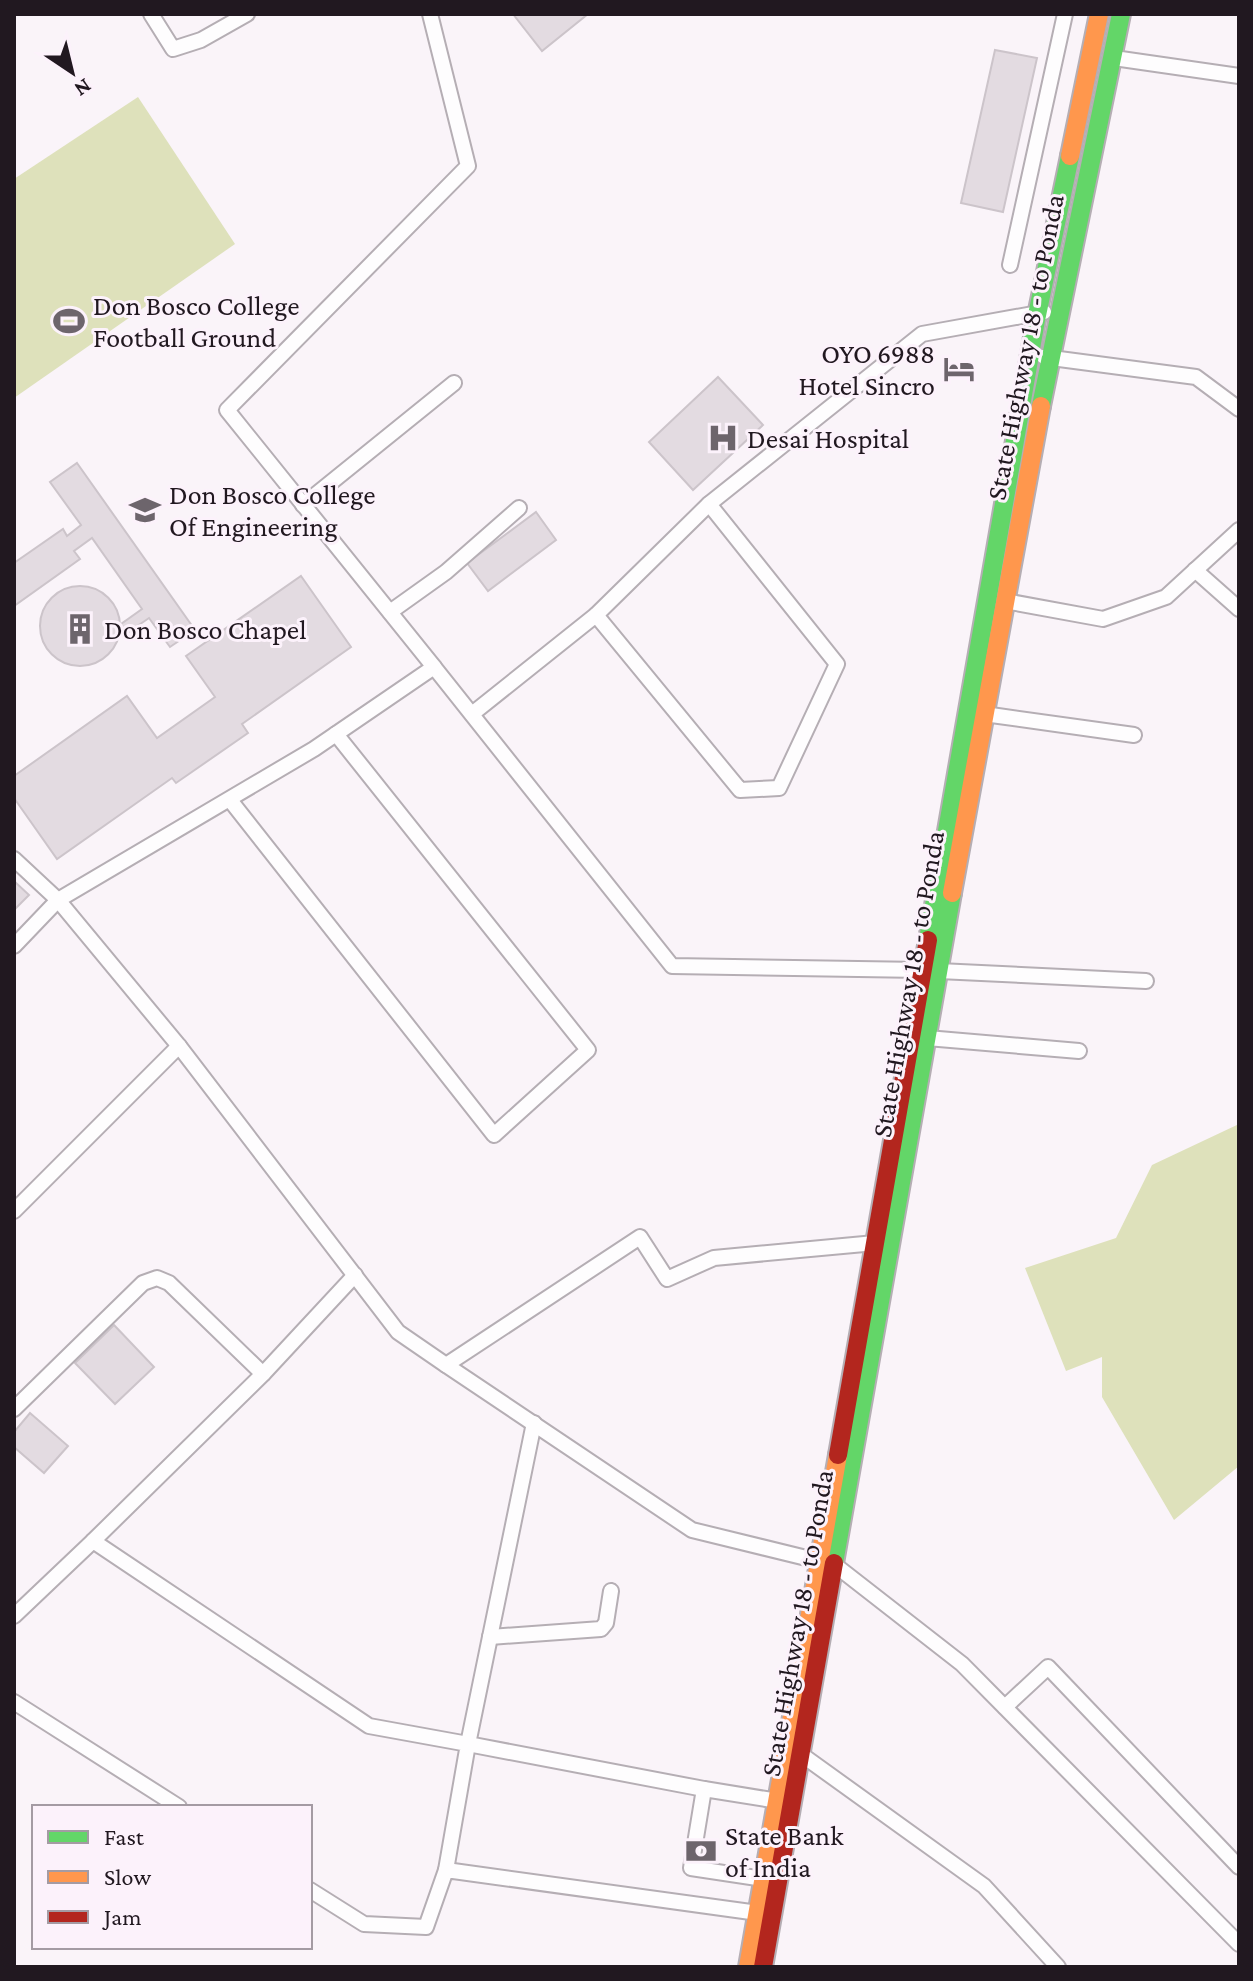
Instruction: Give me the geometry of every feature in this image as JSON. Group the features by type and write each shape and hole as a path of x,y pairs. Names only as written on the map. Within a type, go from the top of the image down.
{"main road":[{"name":"State Highway 18 - to Ponda","path":"748,1967 927,1038 931,971 1030,355 1099,14"},
{"name":"State Highway 18 - to Ponda","path":"763,1967 802,1755 875,1243 984,714 1058,313 1121,14"}],"street":[{"path":"151,14 173,49 201,40 247,14"},
{"path":"430,14 468,166 227,410 672,966 931,971 1146,981"},
{"path":"1010,265 1065,14"},
{"path":"1114,58 1239,76"},
{"path":"472,714 596,615 709,504 922,334 1038,311 1058,313"},
{"path":"1030,355 1196,377 1239,409"},
{"path":"303,505 454,383"},
{"path":"596,615 740,790 779,788 837,664 709,504"},
{"path":"390,612 446,572 519,508"},
{"path":"1005,601 1103,619 1166,597 1239,530"},
{"path":"1195,570 1239,609"},
{"path":"14,946 58,900 230,800 336,734 434,667"},
{"path":"984,714 1134,735"},
{"path":"230,800 494,1135 588,1050 336,734"},
{"path":"14,859 58,900 179,1046 398,1332 692,1530 827,1564 962,1664 1239,1944"},
{"path":"927,1038 1079,1051"},
{"path":"14,1211 179,1046"},
{"path":"446,1365 640,1237 667,1279 714,1258 875,1243"},
{"path":"14,1616 263,1374 355,1275"},
{"path":"14,1409 143,1283 157,1278 169,1283 263,1374"},
{"path":"312,1891 364,1924 426,1927 446,1870 468,1744 534,1423"},
{"path":"93,1541 369,1726 778,1801"},
{"path":"490,1637 601,1629 606,1623 611,1591"},
{"path":"1005,1707 1048,1667 1239,1867"},
{"path":"14,1723 19,1706 176,1805"},
{"path":"802,1755 984,1886 1058,1967"},
{"path":"704,1789 691,1868 764,1879"},
{"path":"446,1870 758,1913"}],"green space":[{"name":"Don Bosco College Football Ground","path":"138,97 235,244 14,398 14,179"},
{"path":"1239,1124 1239,1466 1174,1520 1102,1397 1102,1357 1066,1371 1025,1268 1116,1238 1152,1165"}],"building":[{"path":"513,14 588,14 542,51"},
{"path":"995,50 1037,58 1003,212 961,203"},
{"path":"718,377 763,425 693,490 649,442"},
{"path":"77,463 195,630 170,647 149,618 127,633 121,624 142,609 92,538 74,551 80,559 14,606 14,563 63,529 67,536 81,525 50,482"},
{"path":"536,512 556,540 488,591 467,563"},
{"path":"301,576 351,647 242,724 248,733 176,783 172,778 57,859 14,798 14,776 127,696 157,738 215,697 186,656"},
{"name":"Don Bosco Chapel","path":"80,586 95,589 108,598 117,611 120,626 117,641 108,654 95,663 80,666 65,663 52,654 43,641 40,626 43,611 52,598 65,589"},
{"path":"14,881 29,895 14,910"},
{"path":"114,1325 154,1367 115,1404 75,1363"},
{"path":"30,1413 68,1446 44,1473 14,1447 14,1432"}],"traffic: fast":[{"path":"1041,406 1121,14"},
{"path":"928,940 1036,320 1070,156"},
{"path":"834,1563 952,893"}],"traffic: slow":[{"path":"1070,156 1099,14"},
{"path":"952,893 1041,406"},
{"path":"748,1967 838,1455"}],"traffic: jam":[{"path":"838,1455 928,940"},
{"path":"763,1967 834,1563"}],"place":[{"name":"Don Bosco College Football Ground","path":"69,321"},
{"name":"OYO 6988 Hotel Sincro","path":"959,369"},
{"name":"Desai Hospital","path":"723,438"},
{"name":"Don Bosco College Of Engineering","path":"145,510"},
{"name":"Don Bosco Chapel","path":"80,629"},
{"name":"State Bank of India","path":"701,1851"}]}
